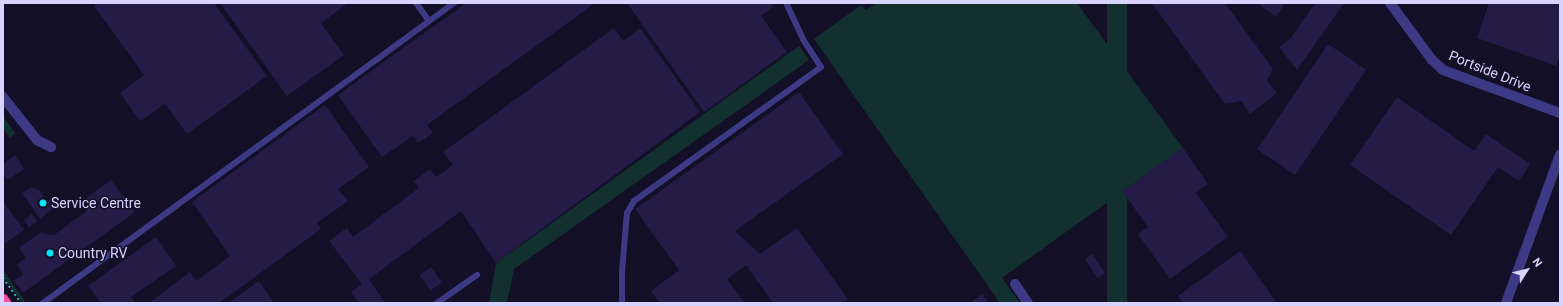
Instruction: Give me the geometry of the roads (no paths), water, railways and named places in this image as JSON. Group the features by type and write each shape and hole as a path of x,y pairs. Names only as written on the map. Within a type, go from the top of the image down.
{"street":[{"name":"Portside Drive","path":"1390,3 1432,60 1443,70 1560,113"},
{"path":"3,97 37,140 51,147"},
{"path":"1506,303 1560,155"},
{"path":"1015,284 1028,303"}],"lane":[{"path":"416,3 429,21"},
{"path":"43,303 454,3"},
{"path":"622,303 622,271 627,213 634,201 821,67 803,39 786,3"},
{"path":"437,303 476,275"}],"place":[{"name":"Service Centre","path":"43,203"},
{"name":"Country RV","path":"50,253"}]}
